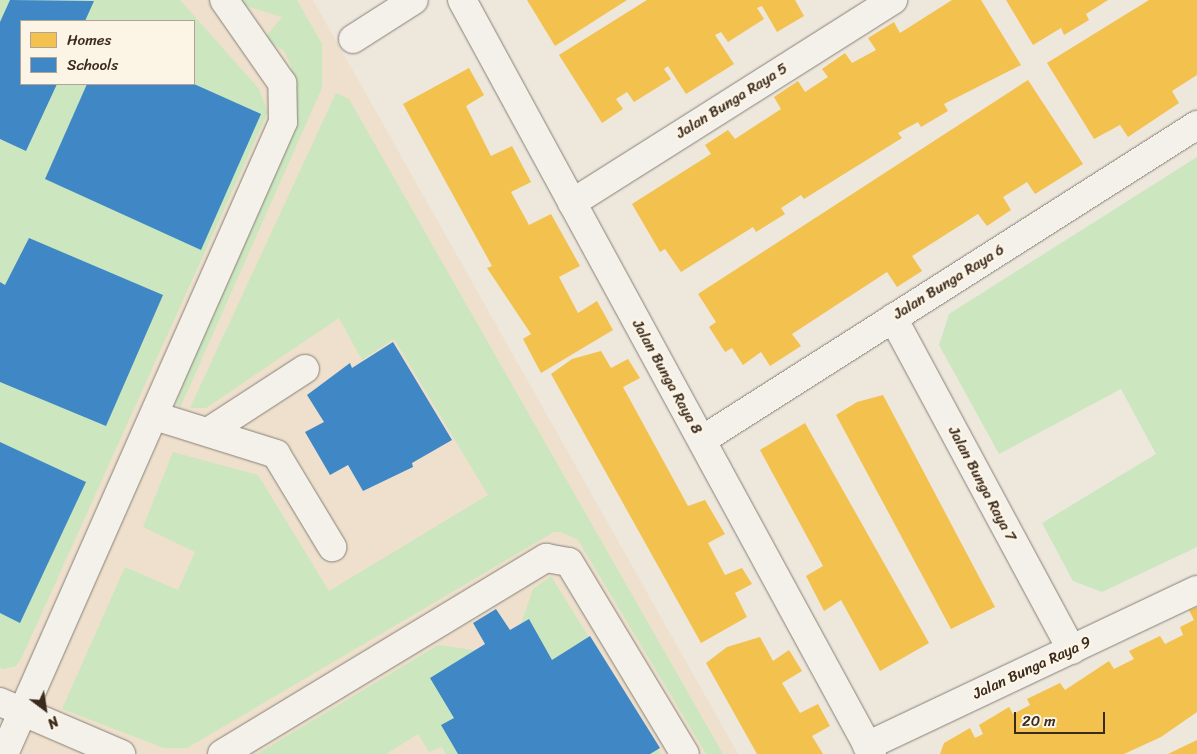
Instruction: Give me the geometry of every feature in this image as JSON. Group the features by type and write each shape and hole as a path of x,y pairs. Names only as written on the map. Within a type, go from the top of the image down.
{"street":[{"path":"4,754 11,707 155,416 283,122 282,83 224,0"},
{"path":"353,39 414,0"},
{"name":"Jalan Bunga Raya 8","path":"462,0 870,750"},
{"name":"Jalan Bunga Raya 5","path":"572,203 893,0"},
{"name":"Jalan Bunga Raya 6","path":"702,440 1197,125"},
{"name":"Jalan Bunga Raya 7","path":"893,318 1072,650"},
{"path":"211,430 305,369"},
{"path":"155,416 211,430 276,454 332,547"},
{"path":"222,754 546,558 569,562 685,754"},
{"name":"Jalan Bunga Raya 9","path":"870,750 1197,590"},
{"path":"11,707 110,752"}],"shaded area":[{"path":"0,0 313,0 738,754 0,754"}],"green space":[{"path":"0,0 180,0 259,89 268,112 22,657 16,666 0,668"},
{"path":"241,0 297,0 322,44 322,88 180,408 176,403 191,364 296,124 291,66 284,51 264,39 282,17 246,6"},
{"path":"336,93 349,99 723,754 706,754 578,540 561,532 554,532 187,748 164,748 62,709 125,567 178,590 195,552 143,527 173,452 258,475 329,591 488,495 394,339 362,360 339,318 206,408 190,408"},
{"path":"1197,157 1197,547 1102,592 1073,581 1042,523 1156,454 1121,389 999,454 939,345 949,314"},
{"path":"551,576 661,754 446,754 442,747 429,752 418,734 386,754 257,754 438,645 481,651 520,626 533,589"}],"building: Homes":[{"path":"527,0 627,0 555,46"},
{"path":"647,0 795,0 804,16 777,32 762,6 757,8 764,19 728,42 721,32 715,35 734,64 686,94 668,66 664,69 671,79 634,102 627,92 616,99 623,109 602,123 559,55"},
{"path":"952,0 981,0 1021,65 944,104 948,111 921,127 918,122 898,133 902,138 804,199 801,195 781,208 785,214 756,232 753,227 681,272 665,249 660,252 632,204 711,154 705,145 728,130 735,139 781,109 774,97 798,81 805,92 828,77 822,69 845,53 852,63 876,50 868,38 894,22 900,33"},
{"path":"1006,0 1108,0 1086,14 1089,20 1064,35 1061,28 1033,45"},
{"path":"1149,0 1197,0 1197,75 1172,91 1179,103 1128,137 1120,125 1094,139 1047,63"},
{"path":"469,68 484,95 466,106 491,156 512,146 531,182 511,192 529,225 551,214 580,266 559,277 578,313 597,301 613,330 541,373 523,339 531,334 487,268 492,266 403,104"},
{"path":"1028,80 1083,164 1035,194 1027,182 1003,197 1011,210 987,226 978,214 912,256 922,271 897,287 887,272 792,334 801,346 770,366 761,352 743,365 732,348 725,352 709,327 716,322 698,294"},
{"path":"601,351 611,368 628,359 640,378 623,387 688,506 705,500 725,534 708,543 725,575 742,568 752,584 735,593 747,617 701,643 551,374 572,359"},
{"path":"883,395 995,607 951,629 836,415 857,402"},
{"path":"805,423 929,643 880,671 841,600 824,611 806,576 823,566 760,450"},
{"path":"1197,607 1197,712 1161,737 1124,754 940,754 944,743 970,728 975,738 983,734 979,725 1009,707 1013,714 1030,705 1027,699 1060,683 1065,690 1109,661 1114,669 1134,659 1129,651 1160,636 1165,644 1183,635 1180,627 1194,620 1189,610"},
{"path":"760,637 773,661 789,650 802,671 782,683 800,713 818,704 830,726 812,736 823,754 757,754 706,663 727,647"},
{"path":"1197,740 1197,754 1168,754"}],"building: Schools":[{"path":"10,0 94,1 85,20 20,20 20,85 57,85 26,151 0,139 0,22"},
{"path":"195,84 261,114 201,250 45,179 87,85"},
{"path":"29,238 163,295 106,426 0,382 0,282 5,285"},
{"path":"393,342 452,440 412,463 413,467 363,491 348,465 330,475 305,432 324,422 307,395 350,363 352,368"},
{"path":"0,442 86,482 20,623 0,613"},
{"path":"496,609 510,630 529,619 552,660 590,636 660,748 650,754 458,754 441,725 454,718 430,678 485,644 473,623"}]}
